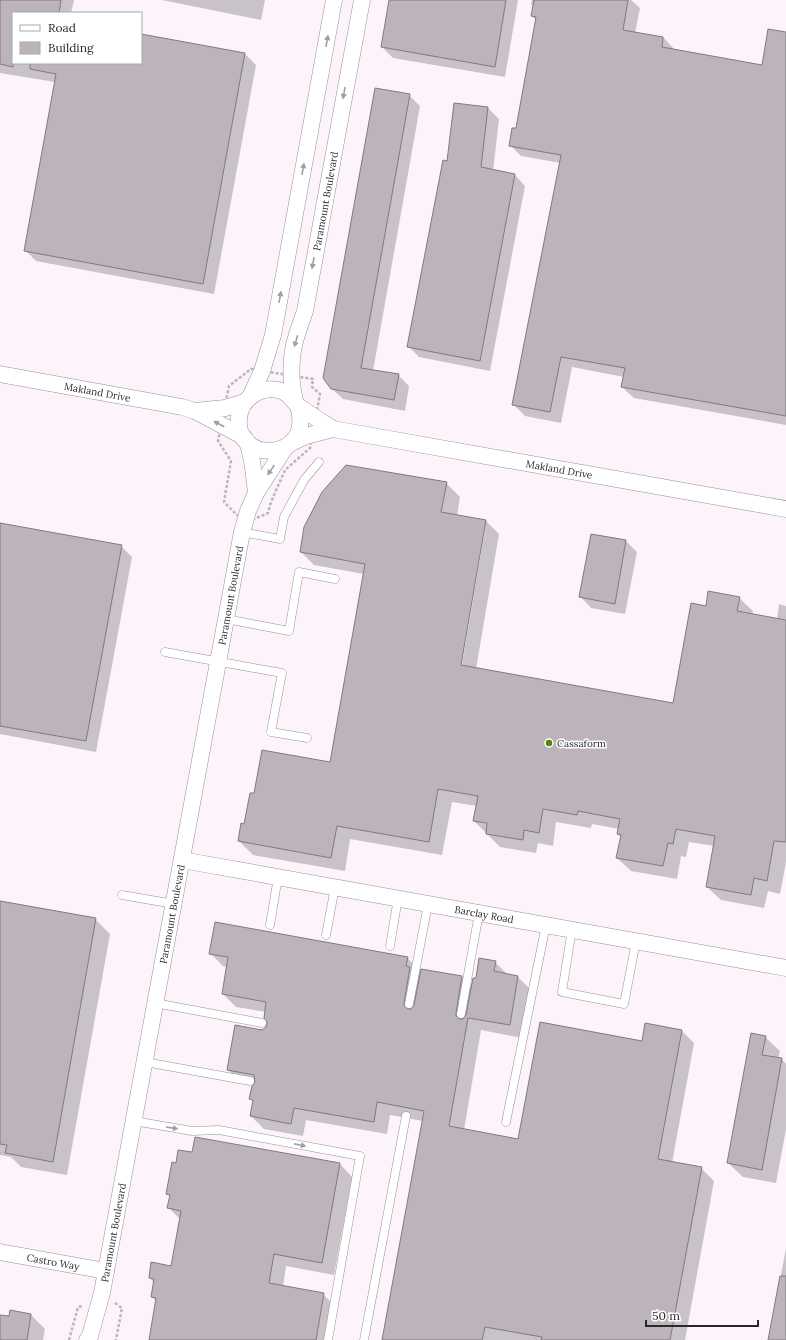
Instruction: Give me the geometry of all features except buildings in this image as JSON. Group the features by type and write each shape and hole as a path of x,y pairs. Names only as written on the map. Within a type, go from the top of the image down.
{"street":[{"path":"247,399 258,392 268,389 278,390 287,394 296,404 301,416 301,426 297,435 288,446 275,451 265,451 255,448 245,439 240,428 239,419 241,410 262,371 273,335 334,0"},
{"name":"Paramount Boulevard","path":"296,404 292,375 294,344 304,311 362,0"},
{"name":"Makland Drive","path":"0,374 182,407 195,411 245,439"},
{"name":"Makland Drive","path":"195,411 225,408 247,399"},
{"name":"Makland Drive","path":"296,404 333,429 786,509"},
{"name":"Makland Drive","path":"288,446 306,436 333,429"},
{"name":"Paramount Boulevard","path":"245,439 254,465 256,493"},
{"name":"Paramount Boulevard","path":"89,1339 102,1293 242,532 248,511 256,493 288,446"},
{"name":"Barclay Road","path":"182,860 786,968"},
{"name":"Castro Way","path":"0,1252 106,1271"}],"lane":[{"path":"242,532 280,539 284,517 304,480 319,462"},
{"path":"226,619 290,631 299,572 335,578"},
{"path":"165,652 282,673 271,732 307,738"},
{"path":"270,925 278,877"},
{"path":"326,935 335,887"},
{"path":"122,894 174,904"},
{"path":"390,946 398,898"},
{"path":"409,1004 428,904"},
{"path":"460,1014 479,913"},
{"path":"506,1122 546,925"},
{"path":"572,929 562,992 624,1004 636,941"},
{"path":"155,1003 262,1023"},
{"path":"144,1062 250,1082"},
{"path":"364,1340 406,1116"},
{"path":"134,1121 192,1131 219,1130 360,1156 328,1340"}],"path":[{"path":"69,1340 78,1306"},
{"path":"116,1340 122,1308"}],"place":[{"name":"Cassaform","path":"549,743"}]}
